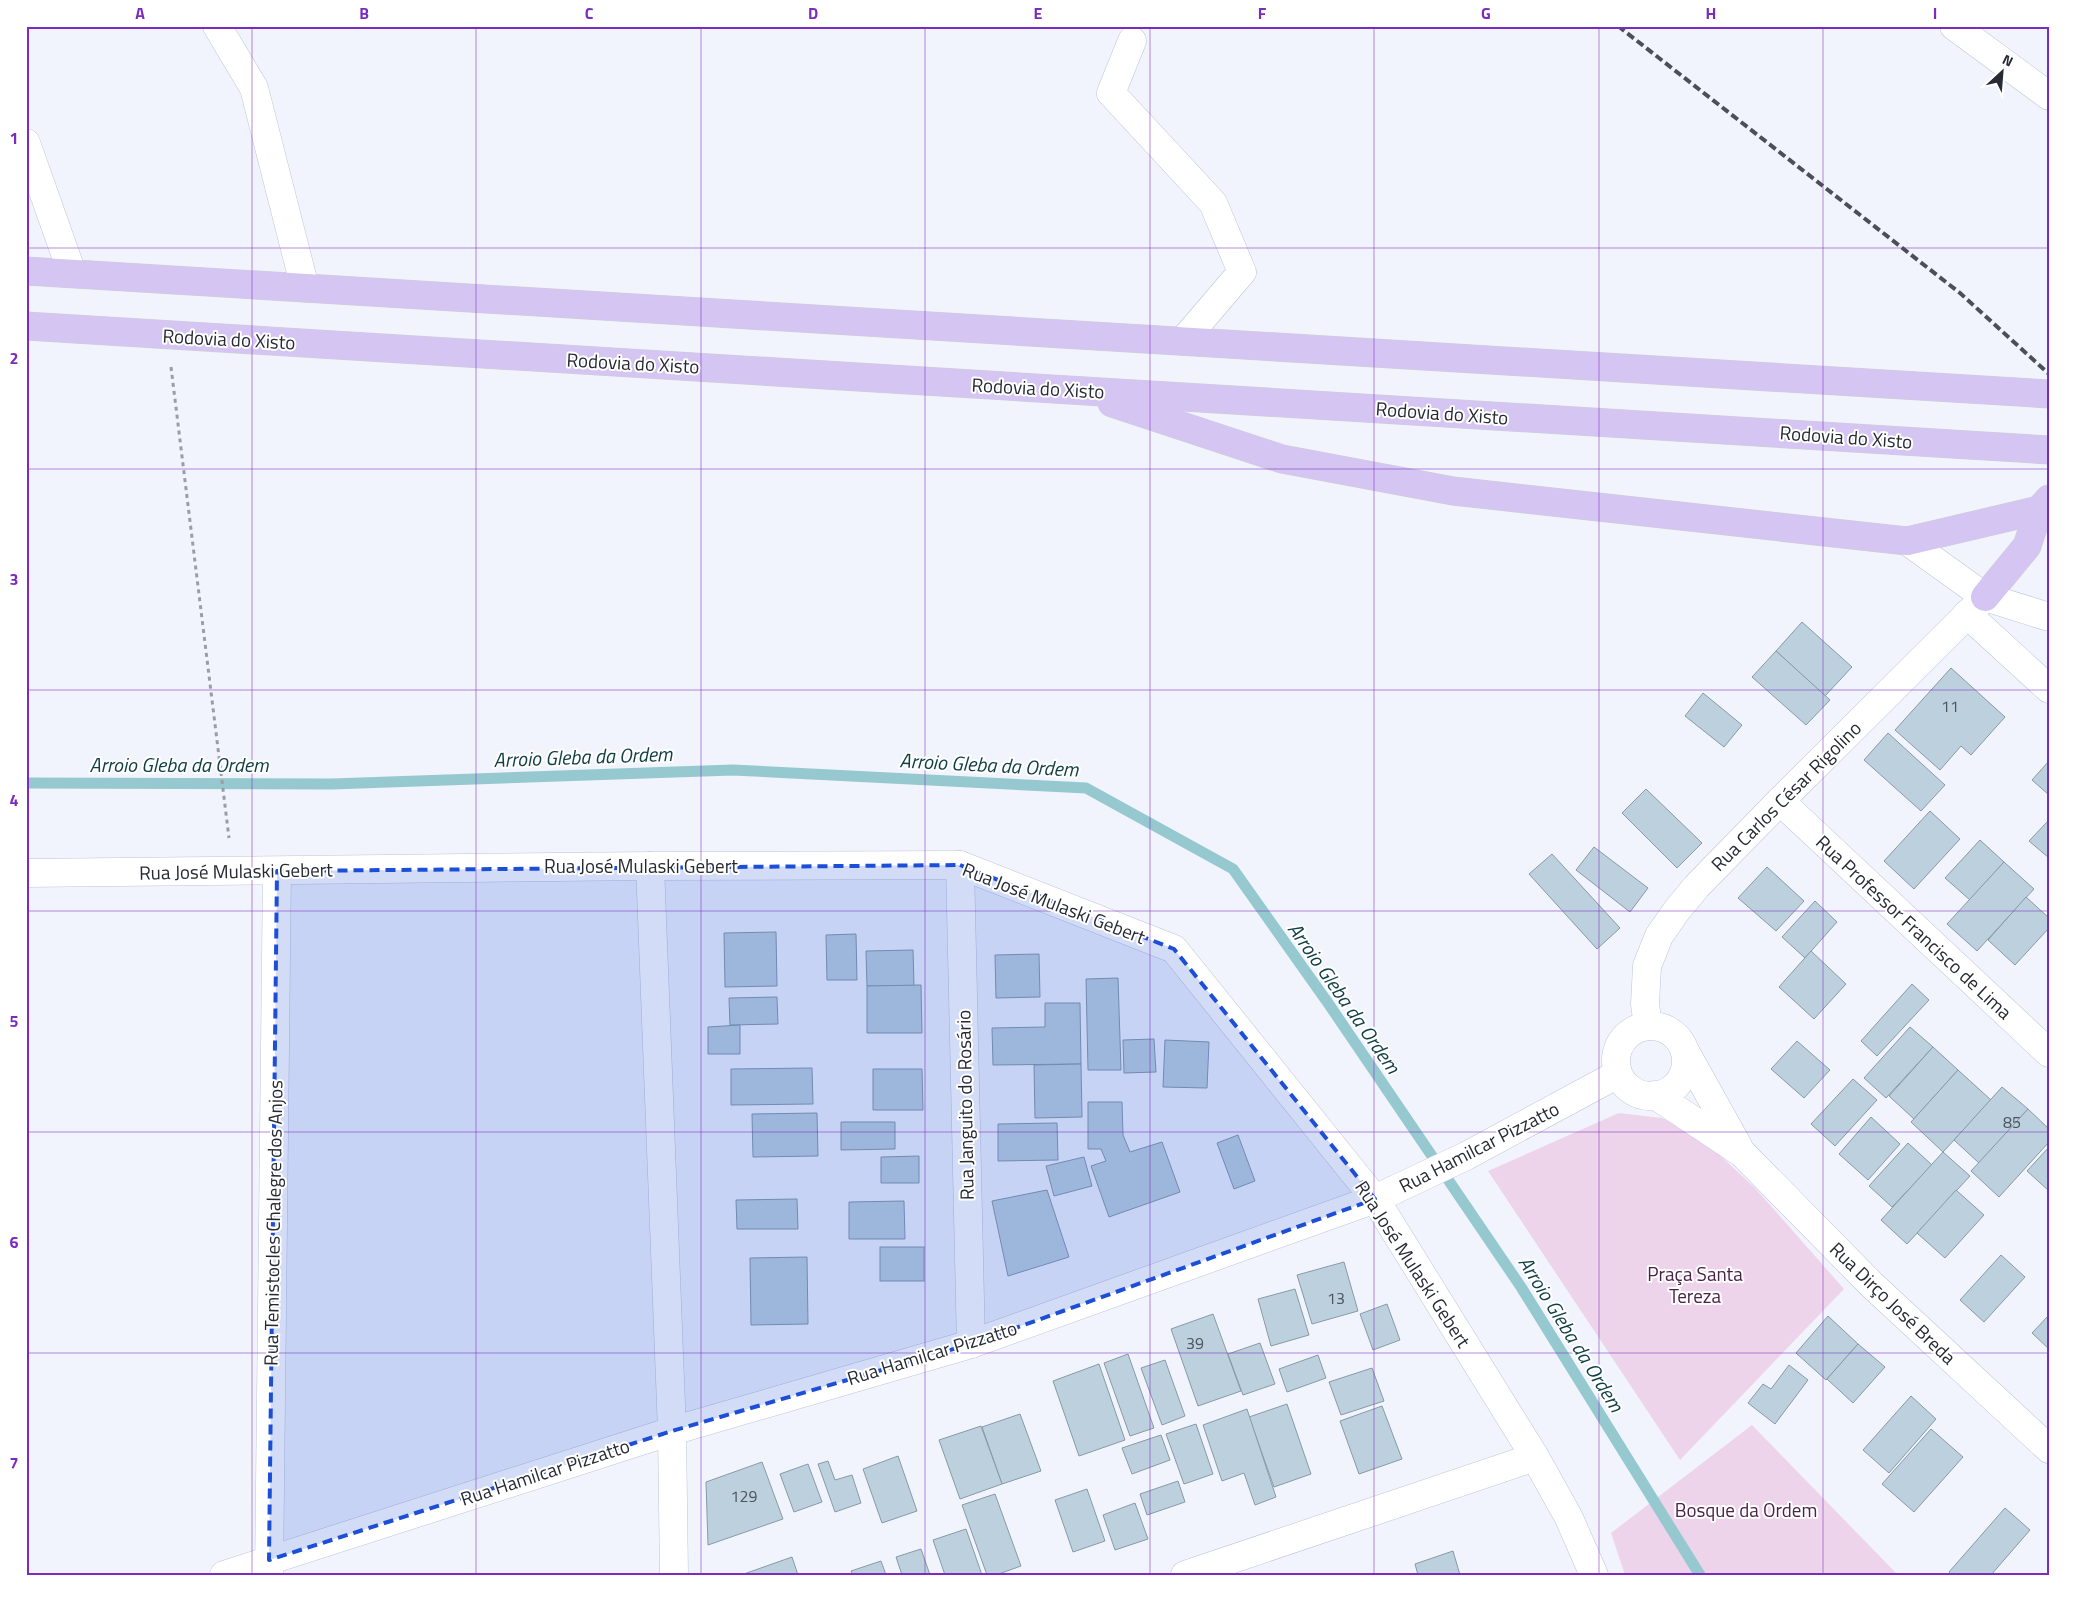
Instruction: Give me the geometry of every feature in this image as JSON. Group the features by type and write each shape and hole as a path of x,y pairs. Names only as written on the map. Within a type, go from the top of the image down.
{"highway":[{"path":"26,271 2049,394"},
{"name":"Rodovia do Xisto","path":"26,326 2049,450"},
{"path":"1075,390 1282,459 1453,491 1907,541 2044,504"},
{"path":"1976,605 2027,546 2044,504"}],"street":[{"path":"217,26 254,88 304,288"},
{"path":"1954,26 2049,96"},
{"path":"1132,41 1111,93 1213,202 1242,272 1183,342"},
{"path":"26,143 72,273"},
{"path":"1907,541 1976,605 2049,689"},
{"path":"1976,605 2049,617"},
{"name":"Rua Carlos César Rigolino","path":"1648,1026 1645,1004 1647,966 1659,936 1677,910 1697,886 1780,801 1976,605"},
{"name":"Rua Professor Francisco de Lima","path":"1780,801 2049,1053"},
{"path":"650,866 672,1431 674,1575"},
{"name":"Rua José Mulaski Gebert","path":"26,873 650,866 960,866 1174,949 1383,1195 1536,1457 1569,1518 1594,1575"},
{"name":"Rua Janguito do Rosário","path":"960,866 971,1344"},
{"name":"Rua Temistocles Chalegre dos Anjos","path":"269,1567 278,871"},
{"path":"1648,1026 1660,1027 1670,1032 1680,1040 1685,1051 1686,1063 1680,1080 1667,1092 1644,1095 1632,1090 1618,1074 1617,1053 1621,1043 1628,1034 1648,1026"},
{"name":"Rua Dirço José Breda","path":"1685,1051 1742,1153"},
{"name":"Rua Hamilcar Pizzatto","path":"224,1575 269,1567 672,1431 971,1344 1383,1195 1466,1156 1618,1074"},
{"name":"Rua Dirço José Breda","path":"1655,1095 1742,1153 1872,1285 2049,1449"},
{"path":"1185,1575 1536,1457"}],"path":[{"path":"167,335 230,845"}],"highlighted area":[{"path":"960,865 1174,949 1375,1199 971,1344 672,1431 269,1560 277,871"}],"green space":[{"name":"Praça Santa Tereza","path":"1619,1113 1662,1118 1707,1143 1755,1188 1844,1289 1680,1460 1488,1171"},
{"name":"Bosque da Ordem","path":"1752,1425 1898,1575 1625,1575 1611,1533"}],"building":[{"path":"1802,622 1852,667 1825,696 1776,651"},
{"path":"1776,651 1830,700 1806,725 1752,677"},
{"path":"1951,668 2005,717 1971,755 1961,746 1940,770 1895,730"},
{"path":"1703,693 1742,725 1724,747 1685,716"},
{"path":"1888,733 1945,785 1921,811 1864,760"},
{"path":"2049,761 2049,795 2032,780"},
{"path":"1646,789 1702,843 1677,868 1622,813"},
{"path":"1930,811 1960,839 1914,889 1884,861"},
{"path":"2049,820 2049,858 2029,841"},
{"path":"1980,840 2004,862 1970,900 1945,878"},
{"path":"1594,847 1648,888 1630,912 1576,870"},
{"path":"1552,854 1620,928 1597,949 1529,874"},
{"path":"2004,862 2034,889 1977,951 1947,924"},
{"path":"1767,867 1804,901 1776,931 1738,898"},
{"path":"2026,897 2049,918 2049,928 2015,965 1988,940"},
{"path":"1815,901 1837,922 1805,958 1782,937"},
{"path":"776,932 777,986 725,987 724,933"},
{"path":"856,934 857,980 827,980 826,935"},
{"path":"913,950 914,986 867,986 866,951"},
{"path":"1811,951 1846,984 1814,1019 1779,987"},
{"path":"1039,954 1040,997 996,998 995,955"},
{"path":"1118,978 1121,1070 1088,1070 1086,979"},
{"path":"1912,984 1929,1000 1877,1056 1861,1041"},
{"path":"921,985 922,1033 867,1033 867,986"},
{"path":"777,997 778,1024 730,1025 729,998"},
{"path":"1045,1003 1080,1003 1081,1064 993,1065 992,1028 1045,1027"},
{"path":"740,1025 740,1054 708,1054 708,1027"},
{"path":"1910,1027 1933,1047 1886,1098 1864,1078"},
{"path":"1154,1039 1156,1072 1124,1073 1123,1040"},
{"path":"1165,1040 1209,1042 1207,1088 1163,1087"},
{"path":"1797,1041 1830,1070 1804,1098 1771,1069"},
{"path":"1933,1047 1958,1070 1914,1119 1889,1096"},
{"path":"1081,1064 1082,1117 1035,1118 1034,1065"},
{"path":"812,1068 813,1104 731,1105 731,1069"},
{"path":"873,1069 922,1069 923,1110 873,1110"},
{"path":"1958,1070 1991,1100 1943,1152 1911,1122"},
{"path":"1853,1079 1877,1100 1835,1146 1811,1124"},
{"path":"2002,1087 2028,1109 1979,1163 1954,1140"},
{"path":"1088,1102 1122,1102 1123,1135 1130,1152 1162,1142 1180,1192 1109,1217 1091,1166 1106,1161 1101,1149 1088,1149"},
{"path":"2028,1109 2049,1129 2049,1142 1999,1197 1971,1171"},
{"path":"817,1113 818,1156 753,1157 752,1114"},
{"path":"1871,1117 1900,1144 1868,1180 1839,1154"},
{"path":"841,1122 895,1122 895,1149 841,1150"},
{"path":"1057,1123 1058,1160 998,1161 998,1124"},
{"path":"1238,1135 1255,1181 1234,1189 1217,1143"},
{"path":"1908,1143 1932,1165 1892,1207 1869,1186"},
{"path":"2049,1147 2049,1191 2027,1171"},
{"path":"1943,1152 1970,1176 1907,1244 1881,1220"},
{"path":"919,1156 919,1183 881,1183 881,1157"},
{"path":"1084,1157 1092,1186 1054,1196 1046,1166"},
{"path":"1047,1190 1069,1257 1008,1276 992,1201"},
{"path":"1956,1190 1984,1215 1945,1258 1917,1233"},
{"path":"797,1199 798,1229 737,1229 736,1200"},
{"path":"904,1201 905,1239 849,1239 849,1202"},
{"path":"880,1247 924,1247 924,1281 880,1281"},
{"path":"2001,1255 2025,1277 1984,1322 1960,1300"},
{"path":"807,1257 808,1324 751,1325 750,1258"},
{"path":"1344,1262 1358,1311 1312,1324 1297,1275"},
{"path":"1295,1289 1309,1335 1271,1346 1258,1299"},
{"path":"1387,1304 1400,1340 1373,1350 1360,1314"},
{"path":"1213,1314 1241,1391 1198,1406 1171,1329"},
{"path":"2049,1315 2049,1349 2032,1333"},
{"path":"1828,1316 1858,1344 1826,1380 1796,1353"},
{"path":"1260,1343 1275,1384 1243,1395 1228,1354"},
{"path":"1858,1344 1885,1367 1853,1403 1827,1379"},
{"path":"1128,1354 1154,1428 1130,1436 1104,1363"},
{"path":"1318,1355 1326,1378 1287,1392 1279,1369"},
{"path":"1165,1360 1185,1416 1162,1425 1141,1368"},
{"path":"1099,1364 1125,1440 1079,1456 1053,1381"},
{"path":"1789,1365 1808,1380 1775,1424 1748,1403 1763,1384 1771,1389"},
{"path":"1372,1368 1384,1401 1341,1415 1329,1382"},
{"path":"1911,1396 1936,1419 1889,1473 1863,1450"},
{"path":"1287,1404 1311,1474 1274,1487 1249,1417"},
{"path":"1382,1406 1402,1459 1359,1474 1340,1421"},
{"path":"1247,1409 1276,1497 1255,1505 1244,1473 1222,1481 1203,1425"},
{"path":"1020,1414 1041,1471 1002,1484 982,1427"},
{"path":"1196,1424 1213,1474 1184,1484 1166,1434"},
{"path":"981,1426 1002,1484 960,1499 939,1440"},
{"path":"1931,1429 1963,1457 1914,1512 1882,1484"},
{"path":"1161,1435 1170,1460 1132,1474 1122,1448"},
{"path":"898,1456 917,1511 882,1523 863,1469"},
{"path":"828,1461 835,1480 852,1475 861,1503 835,1512 818,1464"},
{"path":"762,1462 783,1519 708,1545 706,1482"},
{"path":"808,1464 822,1502 794,1512 780,1474"},
{"path":"1178,1481 1185,1502 1147,1515 1140,1494"},
{"path":"1087,1489 1105,1541 1073,1552 1055,1500"},
{"path":"995,1494 1021,1566 996,1575 987,1575 962,1505"},
{"path":"1135,1503 1148,1539 1115,1550 1103,1515"},
{"path":"2005,1508 2030,1530 1991,1575 1952,1575 1949,1572"},
{"path":"966,1529 982,1575 945,1575 933,1540"},
{"path":"921,1549 930,1575 902,1575 896,1557"},
{"path":"1453,1551 1460,1575 1418,1575 1415,1564"},
{"path":"792,1557 798,1575 741,1575"},
{"path":"881,1561 886,1575 853,1575 851,1571"}],"waterway":[{"name":"Arroio Gleba da Ordem","path":"26,783 332,784 733,770 1086,788 1233,869 1328,1003 1521,1287 1700,1575"}],"railway":[{"path":"1618,26 1960,293 2049,374"}]}
